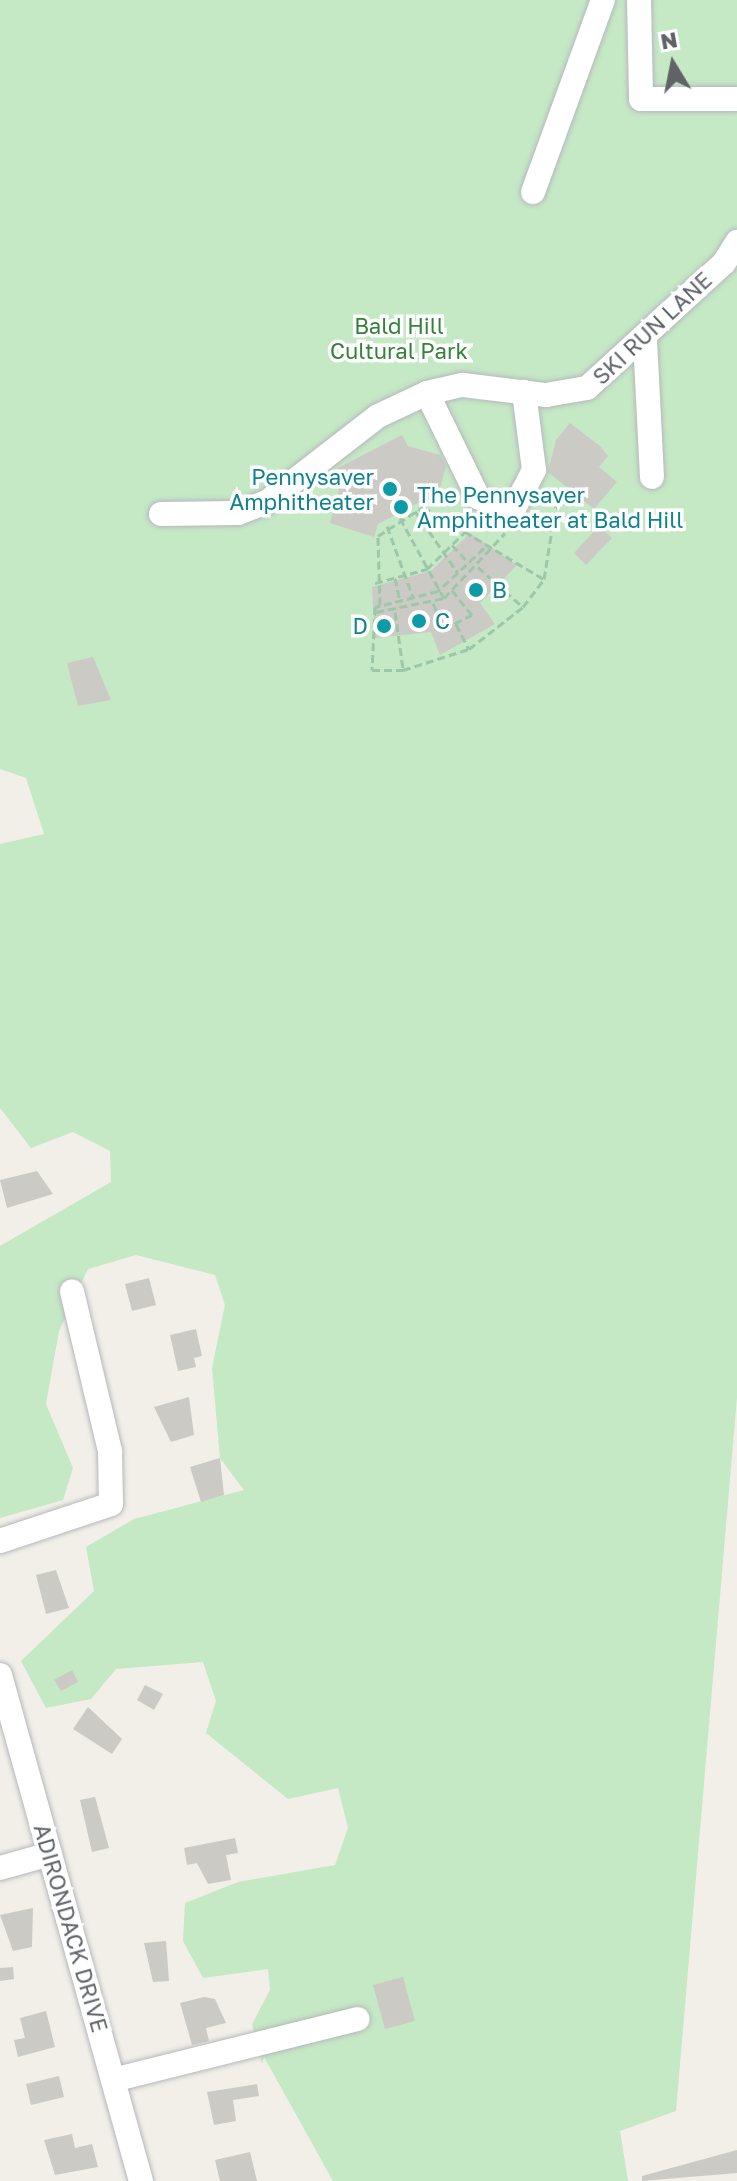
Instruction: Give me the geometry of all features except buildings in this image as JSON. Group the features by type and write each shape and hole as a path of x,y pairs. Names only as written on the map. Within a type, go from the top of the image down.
{"street":[{"path":"533,192 603,0"},
{"path":"639,0 641,99 737,99"},
{"name":"SKI RUN LANE","path":"161,514 238,513 267,502 378,416 427,393 463,385 566,395 587,388 645,339 737,242"},
{"path":"645,339 652,477"},
{"path":"427,393 478,497 511,514 534,470 524,392"},
{"path":"0,1541 111,1504 110,1451 72,1291"},
{"name":"ADIRONDACK DRIVE","path":"0,1675 141,2181"},
{"path":"0,1868 50,1854"},
{"path":"113,2080 357,2019"}],"path":[{"path":"484,548 438,591 380,606 376,612 372,670 403,670 469,649 523,607 544,579 558,493 546,484 539,492"},
{"path":"380,606 374,583 378,536 387,526 415,511 432,510 466,531 484,548 493,548 544,579"},
{"path":"415,511 442,555 458,573"},
{"path":"400,518 444,598"},
{"path":"387,526 408,574 413,598"},
{"path":"376,612 395,612 444,598 478,567 511,526"},
{"path":"374,583 427,569 466,531"},
{"path":"452,545 469,563"},
{"path":"478,567 523,607"},
{"path":"395,578 400,601"},
{"path":"433,603 444,629 472,615 452,590"},
{"path":"395,612 403,670"},
{"path":"456,624 469,649"}],"green space":[{"name":"Bald Hill Cultural Park","path":"0,0 737,0 737,1397 676,2111 620,2131 628,2181 333,2181 264,2057 262,2064 252,2024 270,1990 268,1969 203,1978 183,1941 185,1903 238,1882 335,1865 348,1828 338,1788 288,1799 206,1733 216,1701 203,1662 116,1669 91,1699 46,1708 21,1661 94,1591 86,1547 134,1519 244,1490 220,1458 212,1368 225,1305 215,1275 136,1255 88,1269 59,1331 46,1404 73,1468 63,1500 0,1518 0,1246 111,1182 110,1151 73,1132 31,1148 0,1108 0,844 44,834 26,778 0,769"}],"place":[{"name":"Pennysaver Amphitheater","path":"390,489"},
{"name":"The Pennysaver Amphitheater at Bald Hill","path":"401,507"},
{"name":"B","path":"476,590"},
{"name":"C","path":"419,621"},
{"name":"D","path":"384,626"}]}
